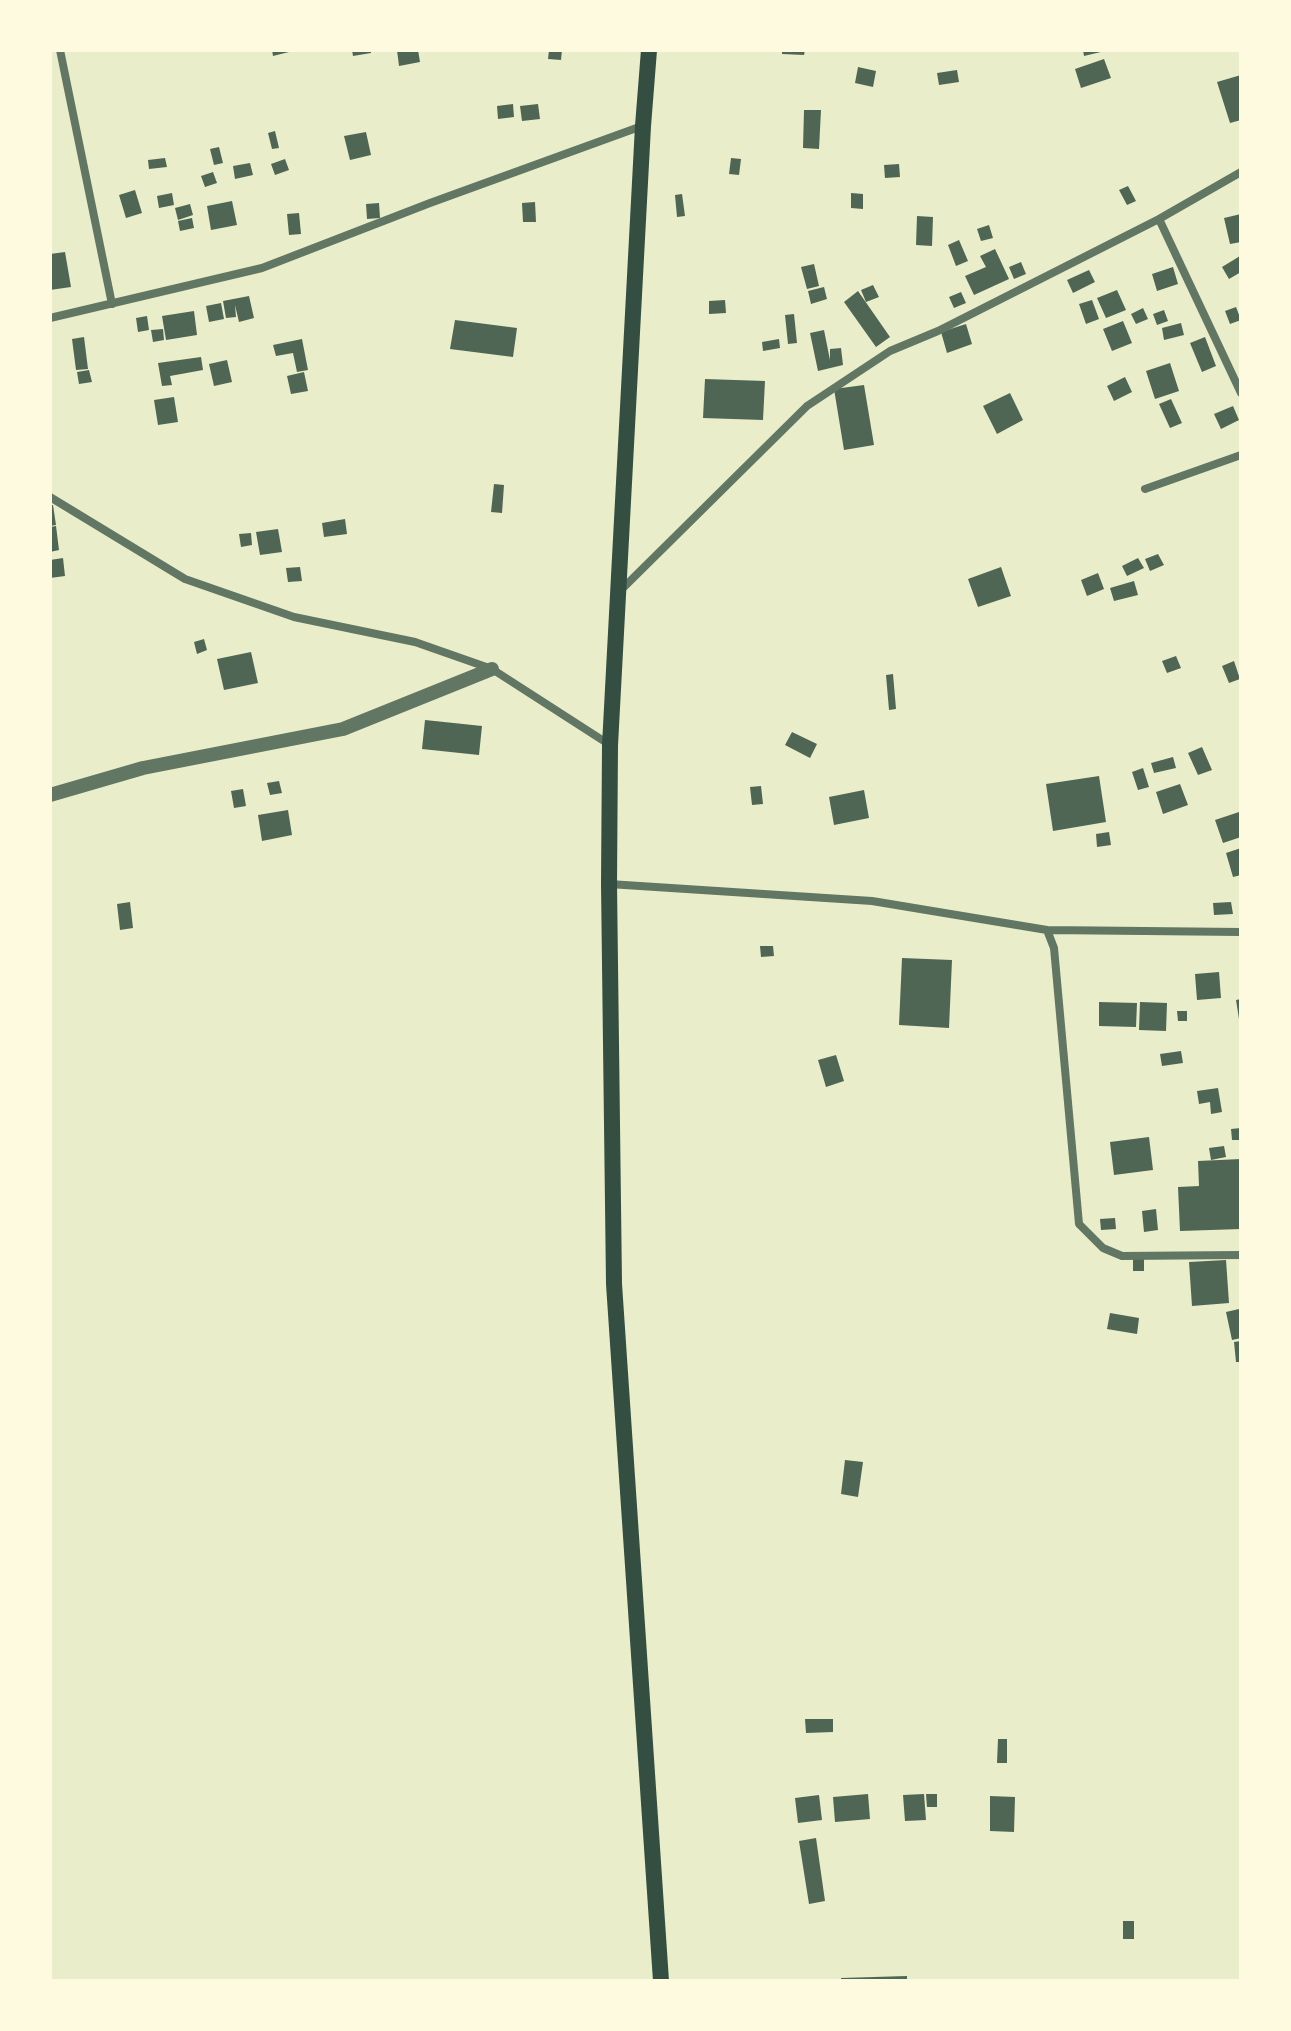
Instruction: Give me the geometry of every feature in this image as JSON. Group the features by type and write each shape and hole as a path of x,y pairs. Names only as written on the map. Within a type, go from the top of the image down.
{"main road":[{"path":"649,50 610,745 609,884 614,1284 661,1981"}],"street":[{"path":"60,50 112,304"},
{"path":"50,318 262,268 643,126"},
{"path":"619,592 807,406 890,351 938,331 1159,219 1241,172"},
{"path":"1159,219 1241,393"},
{"path":"1145,489 1241,455"},
{"path":"50,497 185,579 294,617 415,642 492,669 610,745"},
{"path":"50,795 143,768 343,729 492,669"},
{"path":"609,884 872,901 1047,930 1241,932"},
{"path":"1047,930 1054,948 1079,1224 1103,1248 1122,1256 1241,1255"}],"building":[{"path":"272,50 293,50 293,51 273,56"},
{"path":"352,50 371,50 371,53 353,56"},
{"path":"397,50 418,50 420,62 399,66"},
{"path":"549,50 562,50 561,60 548,59"},
{"path":"782,50 805,50 804,55 782,54"},
{"path":"1083,50 1105,50 1105,51 1084,56"},
{"path":"1104,59 1111,78 1081,88 1075,69"},
{"path":"858,67 876,71 873,87 855,83"},
{"path":"957,70 959,82 939,85 937,73"},
{"path":"1241,75 1241,120 1230,123 1217,82"},
{"path":"513,104 514,117 498,119 497,106"},
{"path":"538,104 540,119 522,121 520,106"},
{"path":"804,110 821,110 819,149 803,148"},
{"path":"275,131 279,148 272,149 268,133"},
{"path":"366,132 371,155 350,160 344,136"},
{"path":"219,147 223,163 214,165 210,149"},
{"path":"165,158 167,167 149,169 148,160"},
{"path":"731,158 741,159 739,175 729,174"},
{"path":"285,159 289,170 275,175 271,164"},
{"path":"250,163 253,175 235,179 233,166"},
{"path":"899,164 900,177 885,178 884,165"},
{"path":"213,172 217,183 205,187 201,176"},
{"path":"1128,186 1136,201 1127,205 1119,190"},
{"path":"135,190 142,213 126,218 119,195"},
{"path":"172,193 174,205 159,208 157,196"},
{"path":"851,193 863,194 863,209 851,208"},
{"path":"682,194 685,216 677,217 675,195"},
{"path":"232,201 237,225 211,230 207,206"},
{"path":"535,202 536,222 523,222 522,203"},
{"path":"379,203 380,218 367,219 366,204"},
{"path":"190,204 193,215 178,220 175,208"},
{"path":"299,213 301,234 289,235 287,214"},
{"path":"1241,214 1241,242 1230,244 1224,218"},
{"path":"917,216 933,217 932,246 916,245"},
{"path":"192,218 194,228 180,231 178,221"},
{"path":"989,225 993,238 981,241 977,229"},
{"path":"959,240 968,261 956,266 948,245"},
{"path":"995,249 1009,279 974,295 965,276 986,267 980,256"},
{"path":"65,252 71,287 50,290 50,254"},
{"path":"1240,256 1241,272 1229,279 1222,267"},
{"path":"1021,262 1026,274 1014,279 1009,267"},
{"path":"814,264 819,286 807,289 801,267"},
{"path":"1173,267 1178,284 1157,291 1152,274"},
{"path":"1089,270 1095,282 1073,293 1067,280"},
{"path":"873,285 879,297 866,302 861,290"},
{"path":"824,287 827,299 811,304 808,291"},
{"path":"1117,290 1126,310 1106,318 1097,298"},
{"path":"858,291 890,337 876,347 844,302"},
{"path":"961,292 966,303 954,308 949,297"},
{"path":"249,296 254,318 239,322 235,305 236,317 226,318 223,301"},
{"path":"725,300 726,313 709,314 709,301"},
{"path":"1092,300 1099,319 1086,324 1079,304"},
{"path":"221,303 224,319 209,322 206,306"},
{"path":"1236,307 1241,320 1230,324 1225,311"},
{"path":"1143,308 1148,319 1136,324 1131,314"},
{"path":"1164,310 1168,321 1157,325 1153,314"},
{"path":"194,311 197,335 166,340 162,316"},
{"path":"794,314 797,343 788,344 785,315"},
{"path":"147,316 149,330 138,332 136,318"},
{"path":"455,320 517,328 513,357 450,349"},
{"path":"1123,321 1132,343 1112,351 1103,329"},
{"path":"1181,323 1184,335 1164,340 1162,328"},
{"path":"966,324 972,344 947,353 941,332"},
{"path":"163,329 164,340 153,342 151,330"},
{"path":"824,330 830,360 830,349 841,348 843,365 818,371 810,333"},
{"path":"84,337 88,369 76,370 72,339"},
{"path":"1205,337 1216,366 1202,372 1190,343"},
{"path":"302,339 308,370 297,372 293,353 276,356 273,345"},
{"path":"779,339 780,348 763,351 762,342"},
{"path":"201,357 203,370 170,376 172,385 162,386 158,363"},
{"path":"227,360 232,382 214,386 209,364"},
{"path":"1170,363 1179,391 1155,399 1146,371"},
{"path":"89,370 92,382 79,384 77,372"},
{"path":"304,372 308,391 291,394 287,376"},
{"path":"1125,377 1132,392 1114,401 1107,386"},
{"path":"705,379 765,381 763,420 703,418"},
{"path":"864,385 874,445 844,450 834,389"},
{"path":"1010,393 1023,420 997,434 983,406"},
{"path":"174,397 178,422 158,425 154,400"},
{"path":"1171,399 1182,423 1170,428 1159,404"},
{"path":"1233,406 1239,420 1221,429 1214,414"},
{"path":"494,484 504,485 502,513 491,512"},
{"path":"50,505 53,505 56,525 50,526"},
{"path":"345,519 347,534 324,537 322,523"},
{"path":"56,526 59,550 50,552 50,527"},
{"path":"278,529 282,552 260,555 256,532"},
{"path":"251,533 252,545 241,547 239,534"},
{"path":"1158,554 1164,565 1150,571 1145,559"},
{"path":"63,558 65,576 50,578 50,560"},
{"path":"1138,558 1144,568 1127,576 1122,566"},
{"path":"300,567 302,581 288,582 286,568"},
{"path":"1001,567 1011,596 978,607 968,579"},
{"path":"1098,573 1104,589 1087,596 1081,580"},
{"path":"1134,581 1138,595 1114,601 1110,588"},
{"path":"204,639 207,650 197,654 194,642"},
{"path":"251,652 258,683 224,690 217,659"},
{"path":"1176,656 1181,668 1167,673 1162,661"},
{"path":"1234,661 1240,679 1229,683 1222,666"},
{"path":"893,674 896,709 889,710 886,675"},
{"path":"425,720 482,726 479,755 422,749"},
{"path":"792,732 817,744 810,758 785,745"},
{"path":"1202,747 1212,770 1198,775 1188,753"},
{"path":"1173,757 1176,768 1154,773 1151,763"},
{"path":"1143,768 1149,787 1138,790 1132,772"},
{"path":"1099,776 1106,822 1053,831 1046,784"},
{"path":"279,781 282,793 270,795 267,783"},
{"path":"1180,784 1188,805 1163,814 1156,792"},
{"path":"761,786 763,804 752,805 750,787"},
{"path":"243,789 246,806 234,808 231,791"},
{"path":"864,790 869,818 834,825 829,797"},
{"path":"288,810 292,835 262,841 258,815"},
{"path":"1239,812 1241,837 1223,843 1215,820"},
{"path":"1109,832 1111,845 1097,847 1096,834"},
{"path":"1241,848 1241,875 1233,877 1226,853"},
{"path":"130,902 133,928 120,930 117,904"},
{"path":"1231,902 1233,914 1214,915 1213,903"},
{"path":"760,946 773,946 774,956 761,957"},
{"path":"902,958 952,960 949,1028 899,1025"},
{"path":"1219,972 1221,998 1197,1000 1195,974"},
{"path":"1241,999 1241,1019 1239,1019 1236,1000"},
{"path":"1099,1002 1137,1003 1136,1027 1099,1026"},
{"path":"1140,1002 1167,1003 1166,1031 1139,1030"},
{"path":"1177,1011 1187,1011 1187,1021 1178,1021"},
{"path":"1181,1051 1183,1063 1162,1066 1160,1054"},
{"path":"836,1055 844,1081 826,1087 818,1060"},
{"path":"1218,1088 1222,1112 1211,1114 1210,1102 1199,1104 1197,1091"},
{"path":"1241,1128 1241,1140 1232,1140 1231,1129"},
{"path":"1149,1137 1153,1170 1114,1175 1110,1142"},
{"path":"1224,1146 1226,1157 1211,1160 1209,1148"},
{"path":"1241,1159 1241,1229 1180,1231 1178,1187 1199,1186 1198,1161"},
{"path":"1156,1209 1158,1230 1144,1232 1142,1211"},
{"path":"1115,1218 1116,1229 1101,1230 1100,1219"},
{"path":"1133,1258 1144,1258 1144,1271 1133,1271"},
{"path":"1226,1260 1229,1303 1192,1306 1189,1262"},
{"path":"1239,1309 1241,1338 1232,1340 1226,1312"},
{"path":"1110,1313 1139,1318 1137,1334 1107,1329"},
{"path":"1241,1341 1241,1362 1236,1362 1234,1342"},
{"path":"845,1460 863,1462 858,1497 841,1494"},
{"path":"805,1719 833,1719 833,1732 806,1733"},
{"path":"998,1739 1007,1739 1007,1763 997,1763"},
{"path":"868,1794 870,1819 835,1822 833,1797"},
{"path":"924,1794 926,1820 905,1821 903,1795"},
{"path":"926,1794 937,1794 937,1807 927,1807"},
{"path":"819,1795 822,1820 798,1823 795,1798"},
{"path":"990,1796 1015,1797 1014,1832 990,1831"},
{"path":"816,1838 825,1901 809,1904 799,1841"},
{"path":"1123,1921 1134,1921 1134,1939 1123,1939"},
{"path":"907,1976 907,1981 841,1981 841,1978"}]}
